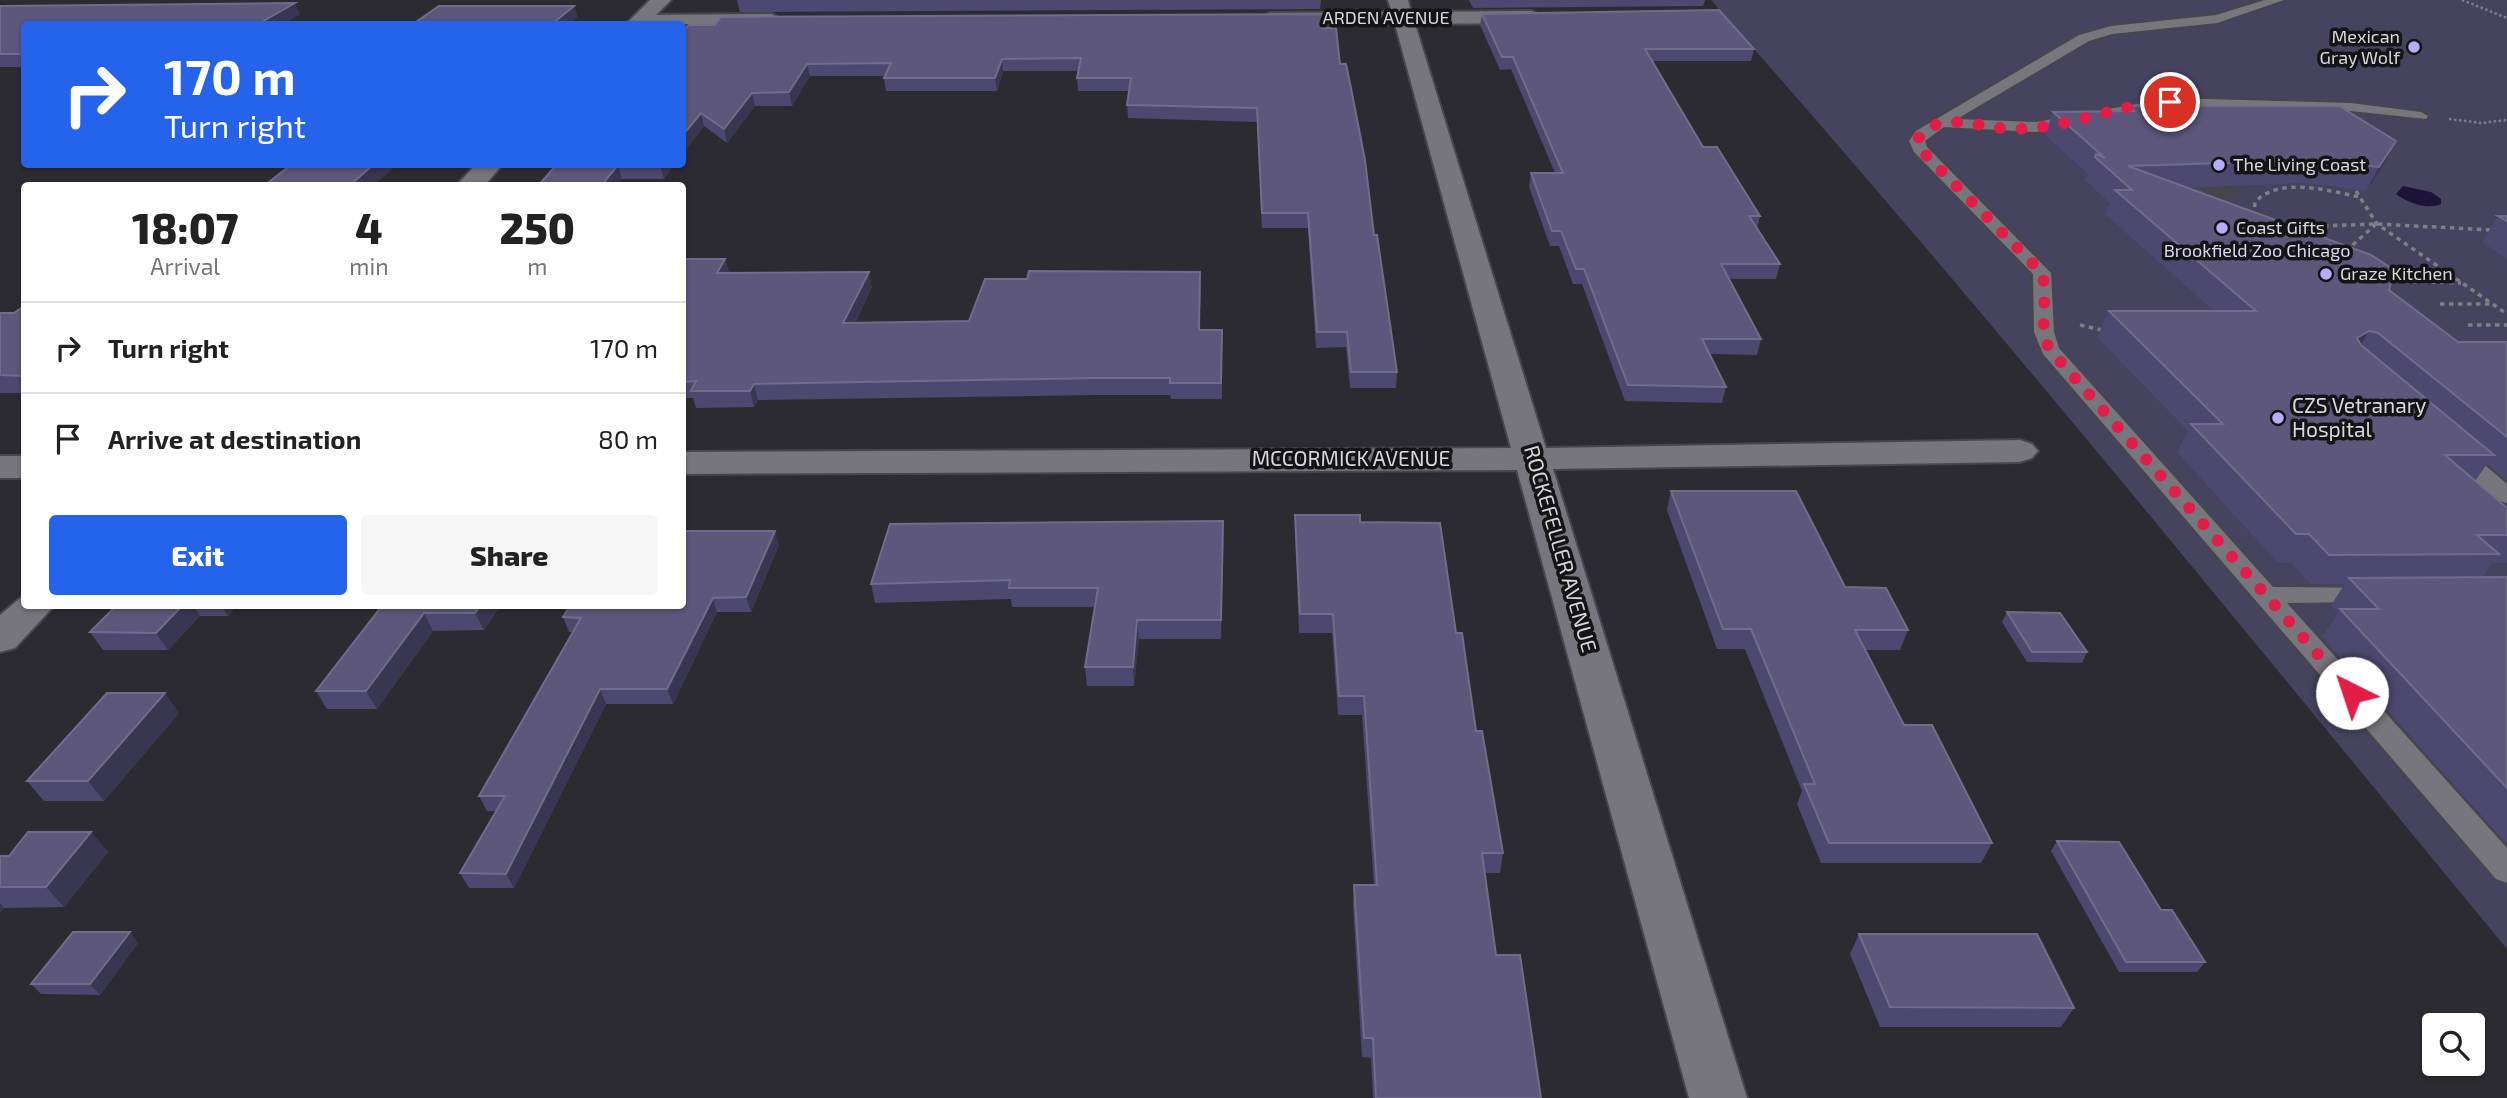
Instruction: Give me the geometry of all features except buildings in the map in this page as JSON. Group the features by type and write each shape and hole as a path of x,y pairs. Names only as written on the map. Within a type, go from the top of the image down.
{"street":[{"path":"639,21 661,0"},
{"name":"ARDEN AVENUE","path":"1249,19 1401,9 1549,17"},
{"name":"ROCKEFELLER AVENUE","path":"1401,9 1718,1098"},
{"path":"686,21 796,20"},
{"path":"473,182 487,168"},
{"name":"MCCORMICK AVENUE","path":"686,463 1534,459 2020,451"},
{"path":"0,467 21,467"},
{"path":"0,638 31,609"}],"lane":[{"path":"2278,0 2217,19 2111,30 2084,38 1921,134 1917,141 1920,149 2042,273 2046,286 2045,340 2050,350 2507,870"},
{"path":"1943,122 2012,129 2036,127 2149,103 2184,102 2351,107 2421,116"},
{"path":"2435,435 2507,496"},
{"path":"2265,595 2400,594"}],"path":[{"path":"2462,0 2507,18"},
{"path":"2421,116 2482,123 2507,120"},
{"path":"2259,222 2252,208 2256,200 2278,189 2307,187 2360,197"},
{"path":"2356,191 2376,224 2507,314"},
{"path":"2244,213 2255,217"},
{"path":"2342,256 2376,224"},
{"path":"2284,227 2376,224 2496,230"},
{"path":"2389,270 2447,273"},
{"path":"2385,292 2379,280 2462,283"},
{"path":"2440,304 2491,304"},
{"path":"2045,317 2118,334"},
{"path":"2468,325 2507,325"}],"green space":[{"name":"Brookfield Zoo Chicago","path":"1711,0 2507,0 2507,949 2014,352"}],"shaded area":[{"path":"2403,186 2431,192 2441,199 2441,204 2423,206 2406,200 2396,194"}],"tunnel":[{"path":"2164,176 2221,189 2227,199"}],"place":[{"name":"Mexican Gray Wolf","path":"2414,47"},
{"name":"The Living Coast","path":"2219,165"},
{"name":"Coast Gifts","path":"2222,228"},
{"name":"Graze Kitchen","path":"2326,274"},
{"name":"CZS Vetranary Hospital","path":"2278,418"}],"route":[{"path":"2170,102 2156,102 2036,127 2012,129 1943,122 1921,134 1917,141 1920,149 2042,273 2046,286 2043,329 2050,350 2352,693"}]}
